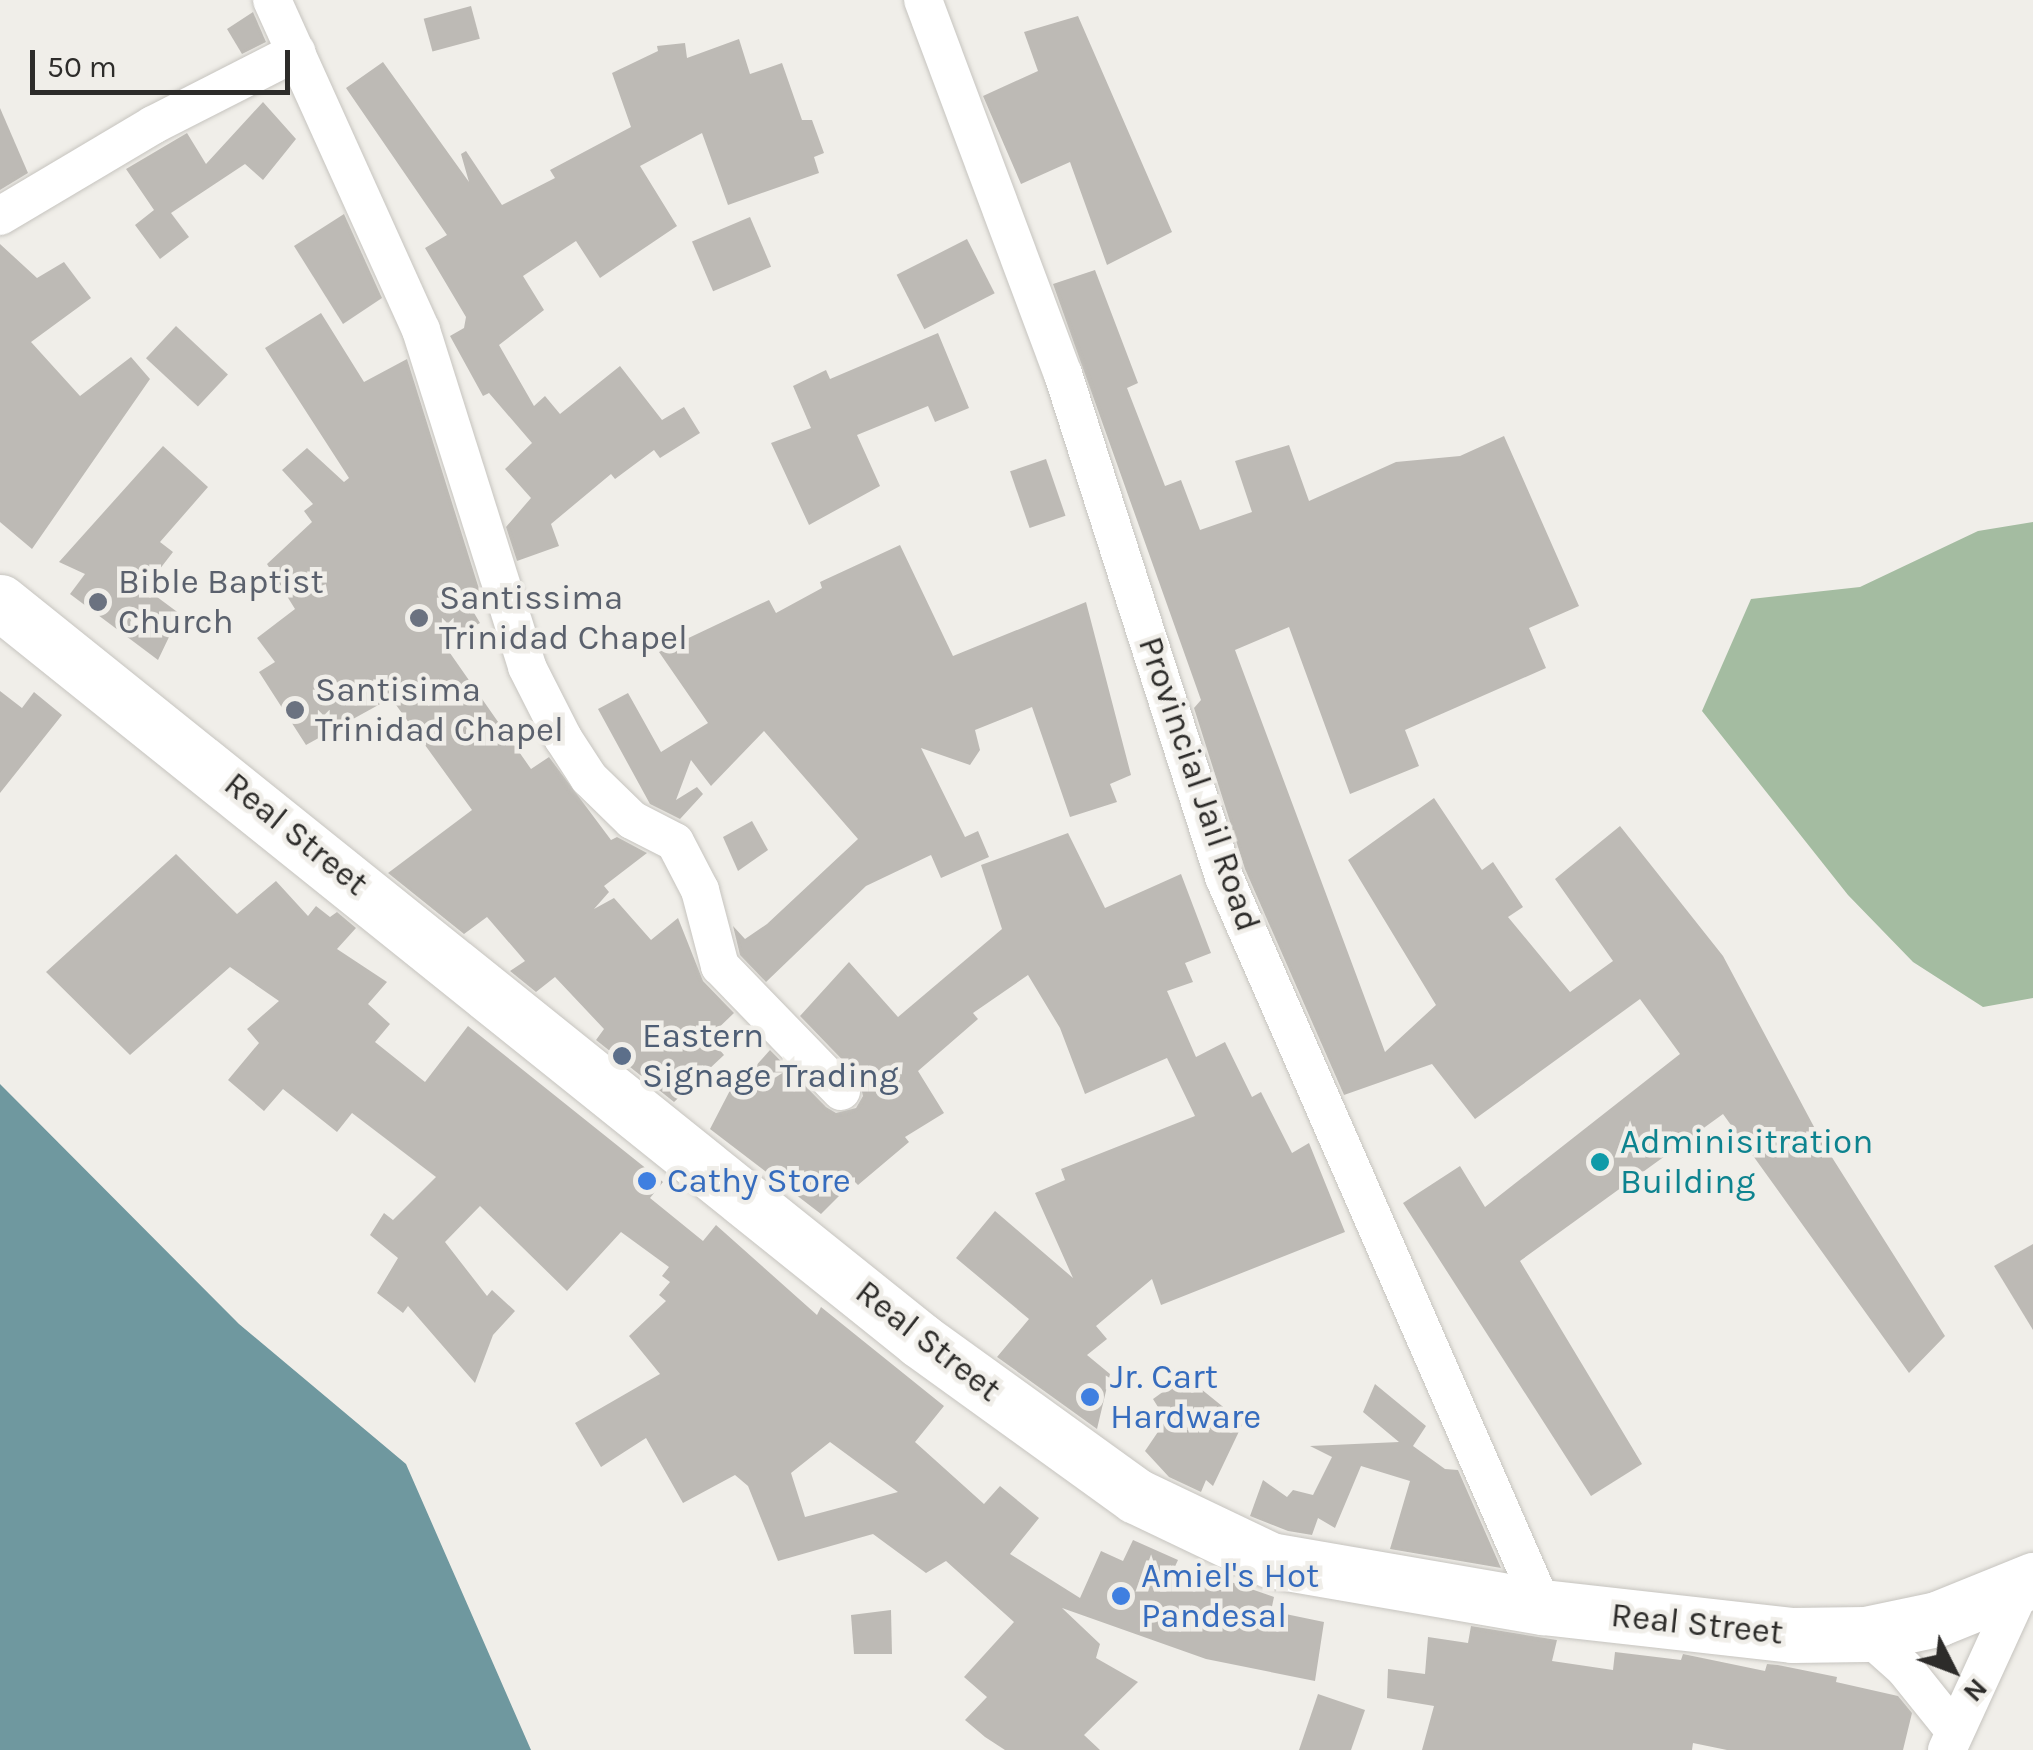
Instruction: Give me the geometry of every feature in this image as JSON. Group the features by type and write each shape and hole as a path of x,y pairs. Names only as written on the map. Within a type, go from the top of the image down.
{"main road":[{"name":"Real Street","path":"0,602 921,1341 1136,1496 1270,1560 1543,1607 1792,1635 1866,1634 1937,1620 2027,1583"}],"street":[{"path":"272,0 421,330 526,667 563,738 589,778 632,820 675,842 700,890 720,966 841,1091"},
{"name":"Provincial Jail Road","path":"923,0 1063,374 1224,877 1543,1607"},
{"path":"0,216 154,125 296,52"},
{"path":"1951,1740 2027,1583"},
{"path":"1866,1634 1906,1669 1951,1740"}],"green space":[{"path":"2033,522 2033,998 1983,1007 1913,962 1848,895 1702,711 1751,599 1860,587 1978,531"}],"water":[{"path":"0,1084 239,1324 406,1464 531,1750 0,1750"}],"building":[{"path":"471,6 480,39 432,52 424,19"},
{"path":"253,12 266,42 242,54 227,29"},
{"path":"1078,16 1172,232 1107,265 1070,162 1021,184 983,96 1038,71 1024,32"},
{"path":"739,39 750,74 782,63 802,120 812,120 824,153 814,157 819,173 728,205 702,133 640,166 677,226 600,278 576,241 523,276 544,310 499,345 534,406 545,396 560,414 620,366 662,420 684,407 700,433 660,458 654,450 615,479 611,474 551,524 559,546 517,561 506,527 531,498 505,469 532,443 489,393 483,396 450,336 464,328 466,317 425,248 447,235 346,88 383,62 469,182 461,154 466,151 502,205 555,178 550,170 631,127 612,73 658,51 657,46 685,43 687,58"},
{"path":"263,102 296,139 263,180 245,164 171,213 189,237 160,259 135,225 154,210 126,169 187,133 206,164"},
{"path":"0,108 28,173 0,190"},
{"path":"344,214 382,298 343,324 294,246"},
{"path":"750,217 771,267 713,291 692,242"},
{"path":"967,239 995,293 924,329 897,275"},
{"path":"0,244 37,278 64,262 91,298 31,342 80,396 131,357 150,379 32,549 0,522"},
{"path":"1095,270 1138,383 1127,388 1165,486 1181,480 1200,530 1252,512 1235,461 1289,445 1309,501 1396,462 1460,456 1504,436 1579,606 1529,628 1546,668 1405,730 1419,766 1350,794 1289,627 1235,650 1385,1052 1436,1005 1348,860 1434,798 1482,870 1493,862 1523,907 1508,917 1570,992 1613,961 1555,879 1620,826 1723,956 1821,1140 1945,1336 1909,1373 1723,1114 1520,1261 1642,1464 1591,1496 1403,1203 1460,1166 1485,1207 1680,1054 1640,999 1475,1119 1432,1064 1344,1095 1245,869 1194,708 1201,700 1053,284"},
{"path":"321,313 364,382 407,359 480,592 467,601 480,623 443,643 531,769 549,757 611,840 617,837 647,853 604,886 609,892 594,909 614,898 651,940 678,918 703,981 734,1013 709,1037 724,1055 674,1102 596,1040 604,1029 555,977 536,992 510,971 525,961 487,917 464,934 388,873 472,810 391,698 306,745 259,672 275,662 257,638 295,609 267,564 312,522 304,511 313,504 282,470 307,448 344,482 349,478 265,348"},
{"path":"176,326 228,374 198,407 146,358"},
{"path":"938,333 969,408 935,422 928,406 857,435 880,486 809,525 771,443 811,428 793,386 826,370 830,379"},
{"path":"163,446 208,487 160,542 173,552 145,588 180,614 158,660 70,594 85,574 59,562"},
{"path":"1046,459 1066,516 1030,528 1010,471"},
{"path":"900,545 953,656 1086,602 1131,775 1110,784 1117,802 1070,817 1032,707 975,730 980,750 970,765 921,748 965,837 978,831 989,857 941,878 931,855 866,886 766,982 740,955 733,926 745,939 767,924 858,839 764,731 711,786 691,760 676,800 697,787 703,794 680,819 650,804 598,709 628,693 661,752 708,723 659,652 769,600 776,613 822,588 820,582"},
{"path":"0,691 22,708 34,692 62,715 0,793"},
{"path":"752,821 768,850 738,871 723,837"},
{"path":"1068,833 1105,908 1181,874 1211,953 1185,963 1193,982 1167,991 1196,1057 1225,1042 1252,1097 1261,1092 1292,1153 1309,1143 1345,1232 1161,1305 1152,1279 1096,1326 1107,1339 1087,1355 1110,1374 1097,1429 997,1357 1029,1319 956,1258 995,1211 1073,1278 1035,1193 1065,1180 1061,1169 1195,1116 1167,1058 1085,1094 1060,1028 1028,975 973,1013 978,1019 918,1071 944,1113 905,1137 909,1142 858,1185 854,1181 821,1214 710,1129 739,1073 744,1079 770,1050 826,1107 836,1113 856,1108 863,1096 858,1076 800,1016 849,962 898,1017 1002,929 981,865"},
{"path":"176,854 237,914 276,881 308,916 316,906 330,917 337,912 356,928 337,949 387,982 368,1004 390,1024 375,1042 425,1082 468,1026 663,1182 650,1198 703,1241 716,1225 817,1315 821,1307 944,1406 915,1442 984,1504 1000,1486 1039,1518 1010,1554 1080,1598 1101,1551 1123,1561 1133,1540 1178,1560 1171,1575 1224,1591 1228,1581 1274,1597 1271,1611 1324,1622 1315,1681 1206,1659 1062,1608 1100,1644 1096,1658 1138,1682 1084,1735 1100,1750 1005,1750 965,1720 987,1697 964,1677 1014,1622 946,1561 926,1573 873,1534 778,1561 748,1486 735,1475 683,1503 646,1438 601,1467 575,1423 660,1374 629,1336 666,1301 659,1295 670,1282 662,1276 669,1267 621,1232 567,1291 480,1206 445,1242 487,1296 492,1290 515,1311 493,1335 475,1383 408,1306 403,1313 377,1293 398,1258 370,1235 384,1213 393,1220 436,1177 352,1113 337,1132 283,1089 264,1111 228,1080 259,1043 247,1029 279,1001 230,967 130,1055 46,972","holes":["830,1442 898,1492 805,1517 791,1473"]},
{"path":"2033,1244 2033,1330 1994,1266"},
{"path":"1185,1376 1243,1423 1213,1486 1206,1480 1201,1492 1169,1477 1145,1451 1166,1420 1153,1399"},
{"path":"1375,1384 1426,1426 1413,1446 1445,1469 1458,1470 1501,1568 1390,1549 1410,1481 1361,1466 1335,1528 1318,1518 1312,1535 1288,1531 1250,1516 1263,1480 1287,1497 1293,1490 1313,1495 1332,1457 1310,1446 1399,1442 1363,1412"},
{"path":"891,1610 892,1654 854,1654 851,1615"},
{"path":"1471,1626 1557,1640 1552,1661 1613,1670 1615,1652 1681,1660 1683,1654 1765,1671 1767,1664 1778,1665 1837,1677 1836,1682 1898,1696 1912,1713 1903,1750 1727,1750 1693,1743 1692,1750 1422,1750 1434,1706 1387,1698 1388,1669 1425,1674 1428,1637 1468,1643"},
{"path":"1318,1694 1365,1710 1351,1750 1299,1750"}],"place":[{"name":"Bible Baptist Church","path":"98,602"},
{"name":"Santissima Trinidad Chapel","path":"419,618"},
{"name":"Santisima Trinidad Chapel","path":"295,710"},
{"name":"Eastern Signage Trading","path":"622,1056"},
{"name":"Adminisitration Building","path":"1600,1162"},
{"name":"Cathy Store","path":"647,1181"},
{"name":"Jr. Cart Hardware","path":"1090,1397"},
{"name":"Amiel's Hot Pandesal","path":"1121,1596"}]}
